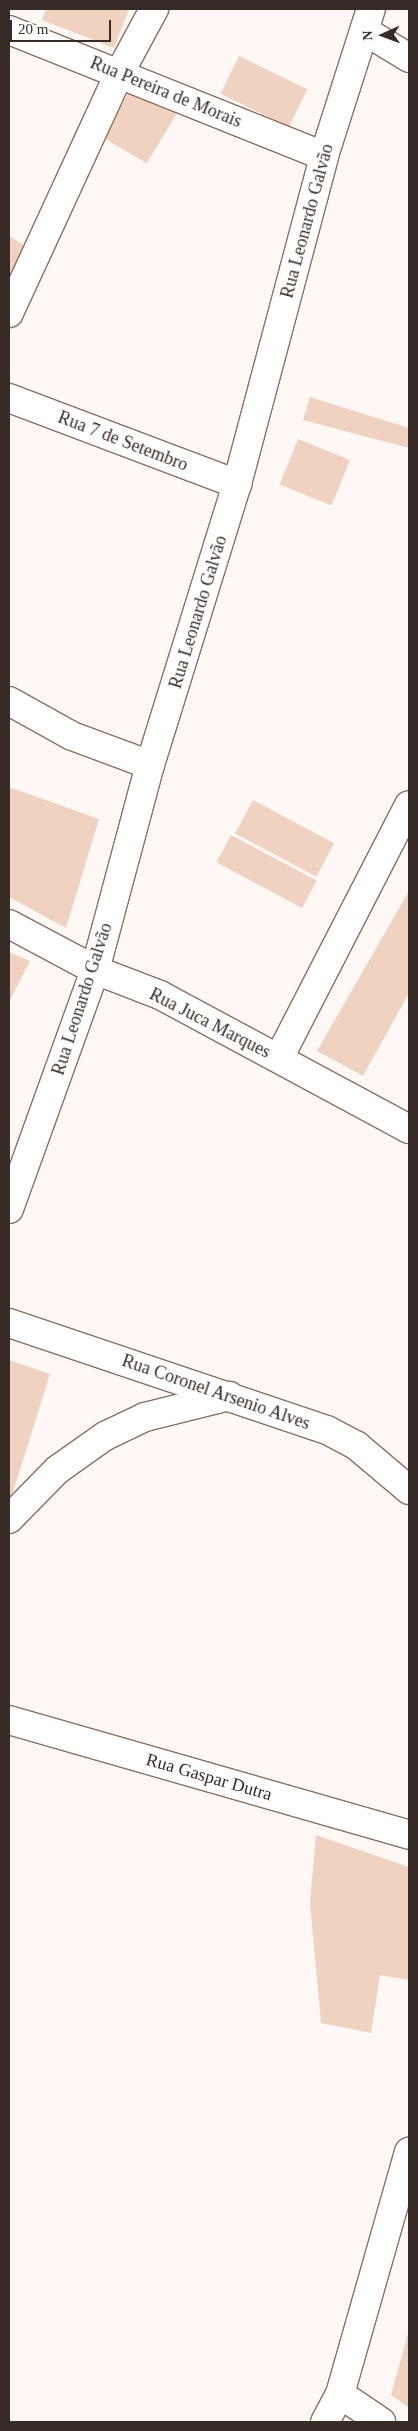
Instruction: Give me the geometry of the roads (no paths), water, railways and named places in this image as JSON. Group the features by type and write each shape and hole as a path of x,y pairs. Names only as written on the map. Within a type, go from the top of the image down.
{"street":[{"path":"9,313 120,72 154,9"},
{"path":"368,20 409,58"},
{"name":"Rua Leonardo Galvão","path":"9,1209 95,970 150,765 237,484 324,156 368,20"},
{"name":"Rua Pereira de Morais","path":"9,30 120,72 324,156"},
{"name":"Rua 7 de Setembro","path":"9,398 237,484"},
{"path":"9,701 72,736 150,765"},
{"path":"279,1058 409,805"},
{"name":"Rua Juca Marques","path":"9,924 95,970 160,996 409,1129"},
{"name":"Rua Coronel Arsenio Alves","path":"9,1323 327,1430 357,1446 409,1490"},
{"path":"9,1519 57,1470 105,1436 145,1417 229,1396"},
{"name":"Rua Gaspar Dutra","path":"9,1720 409,1835"},
{"path":"325,2422 340,2394 409,2152"},
{"path":"340,2394 381,2422"}]}
